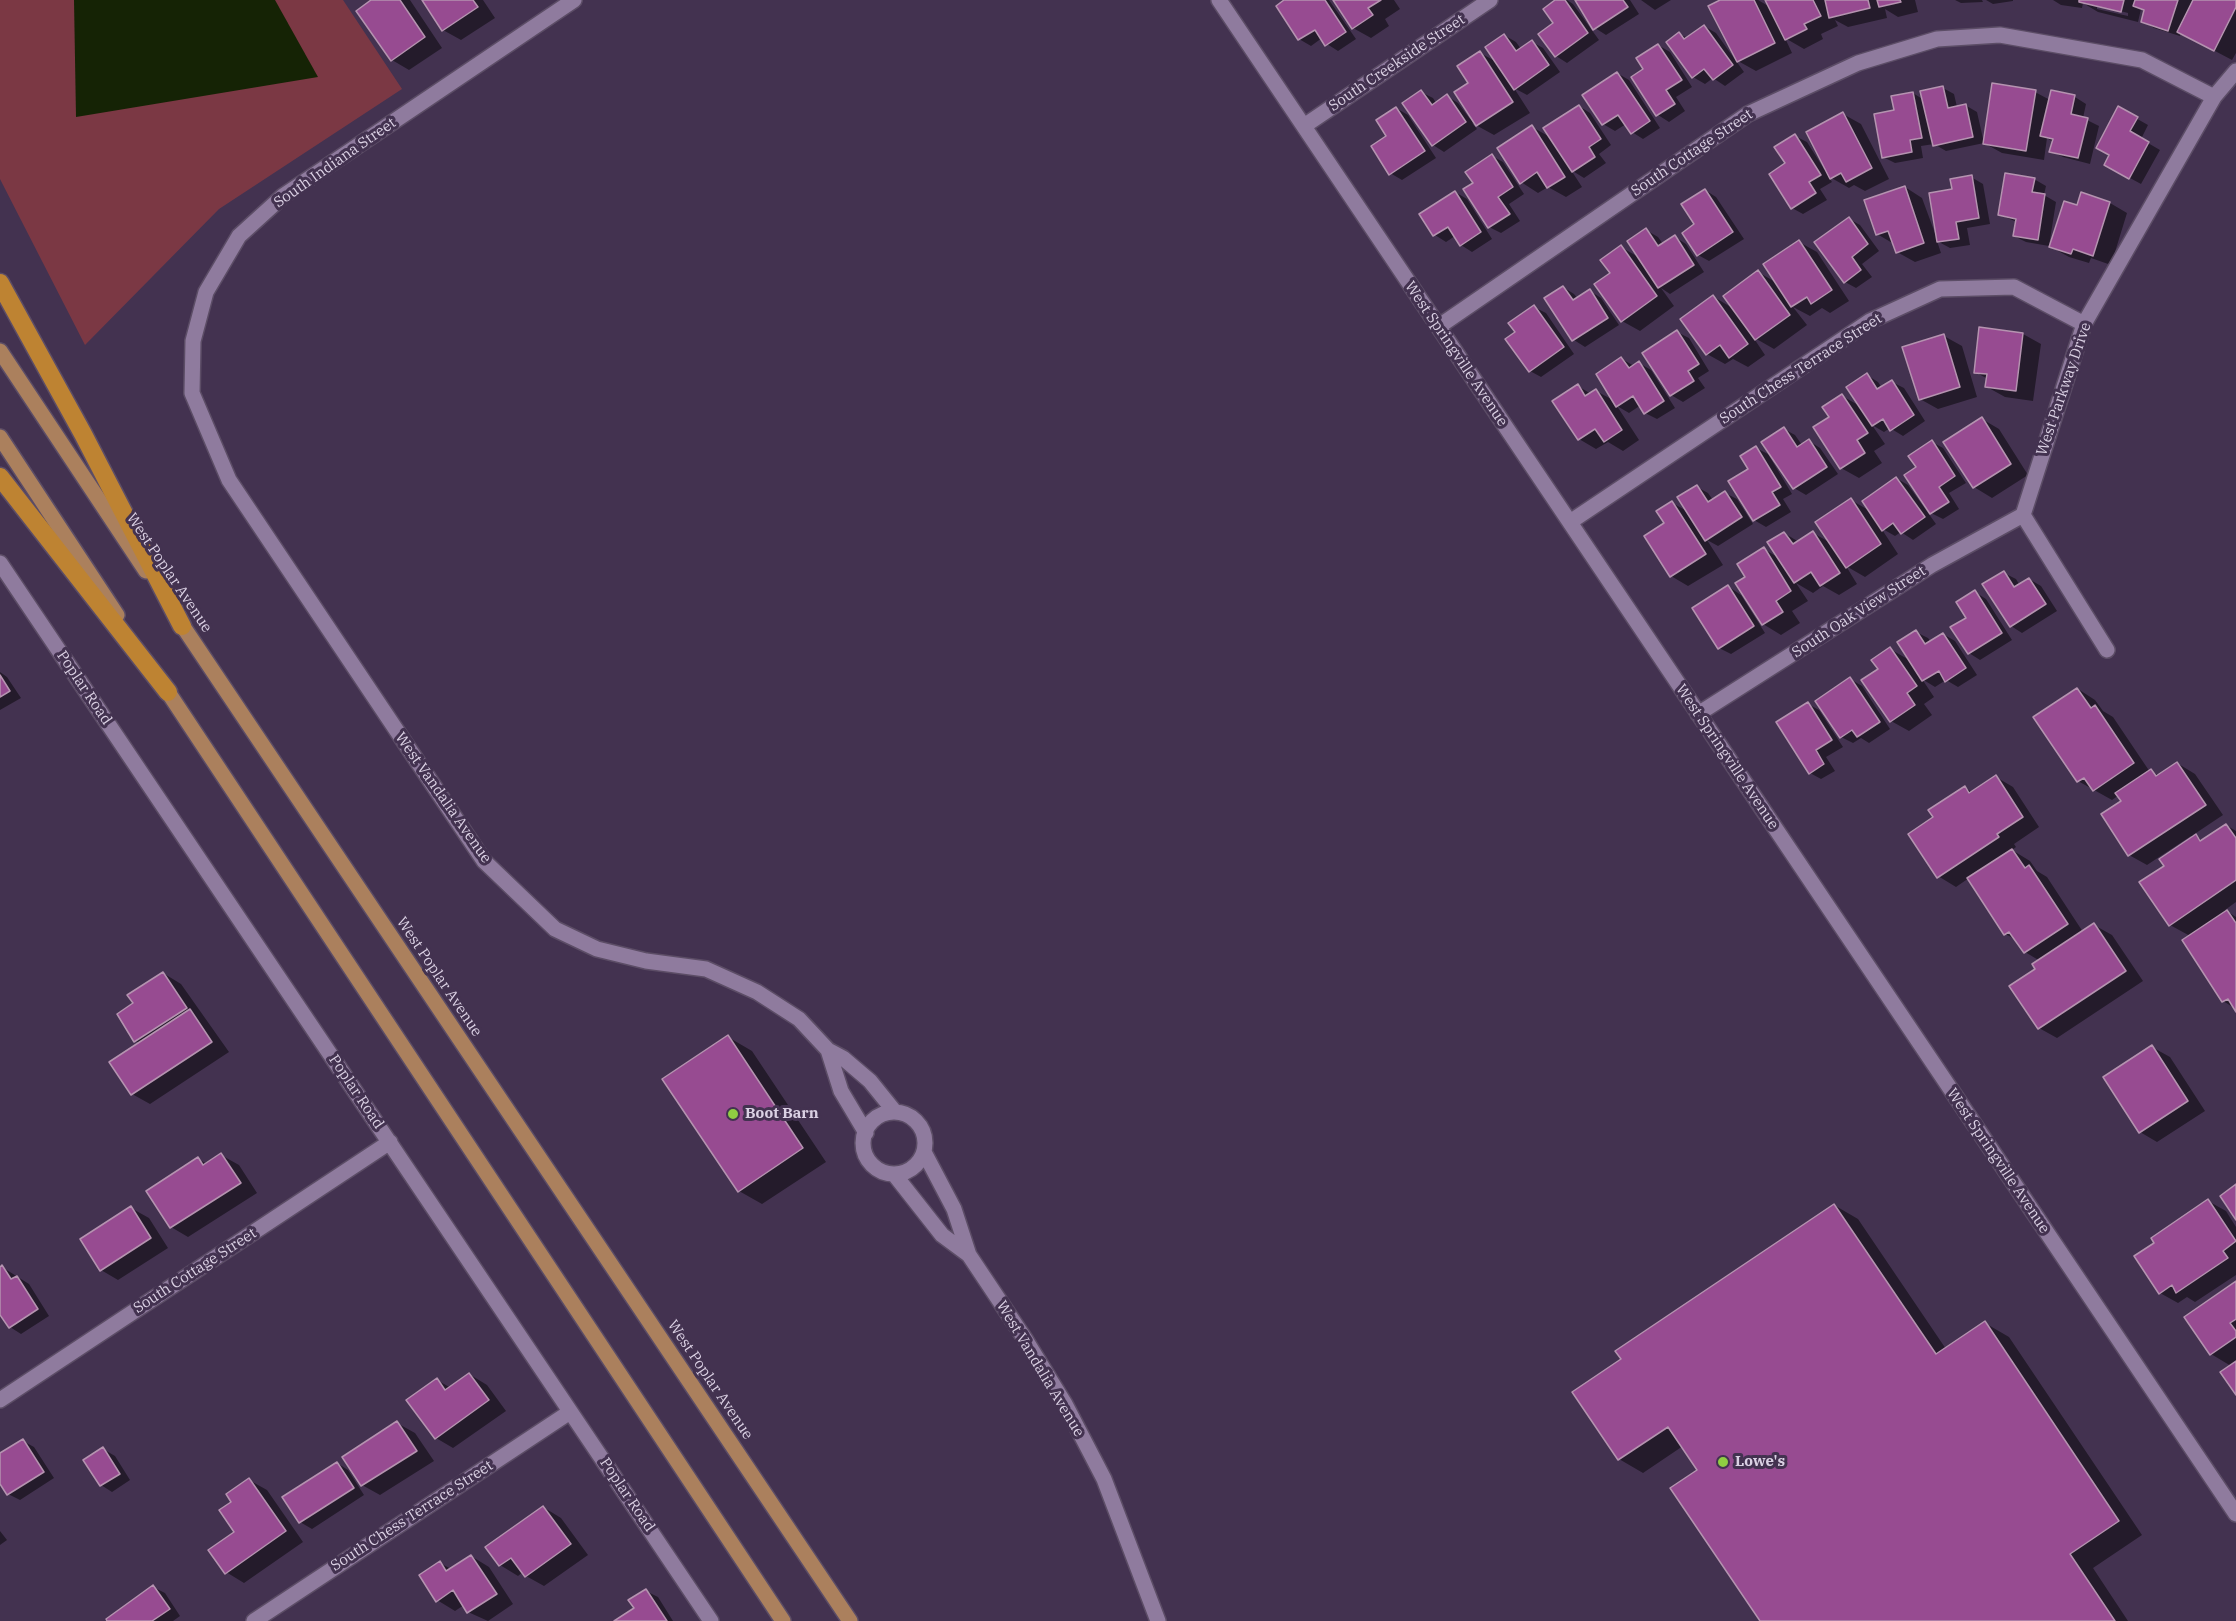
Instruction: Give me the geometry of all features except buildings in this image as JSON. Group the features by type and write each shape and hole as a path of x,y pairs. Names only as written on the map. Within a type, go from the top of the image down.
{"highway":[{"path":"0,283 83,434 182,626"},
{"path":"0,477 168,692"}],"main road":[{"name":"West Poplar Avenue","path":"0,351 850,1621"},
{"path":"0,437 783,1621"}],"street":[{"name":"South Indiana Street","path":"192,393 193,340 206,292 239,236 283,196 574,0"},
{"name":"West Springville Avenue","path":"1219,0 2236,1514"},
{"name":"South Creekside Street","path":"1304,126 1490,0"},
{"name":"South Cottage Street","path":"1438,327 1748,114 1858,63 1937,39 2000,35 2142,60 2214,97"},
{"name":"West Parkway Drive","path":"2023,515 2084,324 2214,97 2236,71"},
{"name":"South Chess Terrace Street","path":"1570,522 1870,321 1940,289 2014,287 2084,324"},
{"name":"West Vandalia Avenue","path":"192,393 229,480 484,861 555,929 597,949 646,962 706,969 757,992 799,1019 828,1050 843,1058 870,1081 894,1112"},
{"path":"2023,515 2107,650"},
{"name":"South Oak View Street","path":"1698,714 1932,565 2023,515"},
{"name":"Poplar Road","path":"0,563 711,1621"},
{"name":"West Vandalia Avenue","path":"828,1050 842,1091 866,1133"},
{"path":"894,1112 912,1117 918,1124 923,1132 924,1152 912,1168 904,1173 894,1174 875,1168 864,1151 863,1141 870,1123 877,1117 894,1112"},
{"name":"South Cottage Street","path":"0,1400 390,1142"},
{"name":"West Vandalia Avenue","path":"924,1152 954,1209 969,1256 1025,1339 1104,1479 1158,1621"},
{"name":"West Vandalia Avenue","path":"894,1174 942,1235 969,1256"},
{"name":"South Chess Terrace Street","path":"254,1621 570,1412"}],"shaded area":[{"path":"0,0 343,0 402,89 219,209 85,345 0,179"},
{"path":"74,0 275,0 318,77 76,117"}],"place":[{"name":"Boot Barn","path":"733,1114"},
{"name":"Lowe's","path":"1723,1462"}]}
